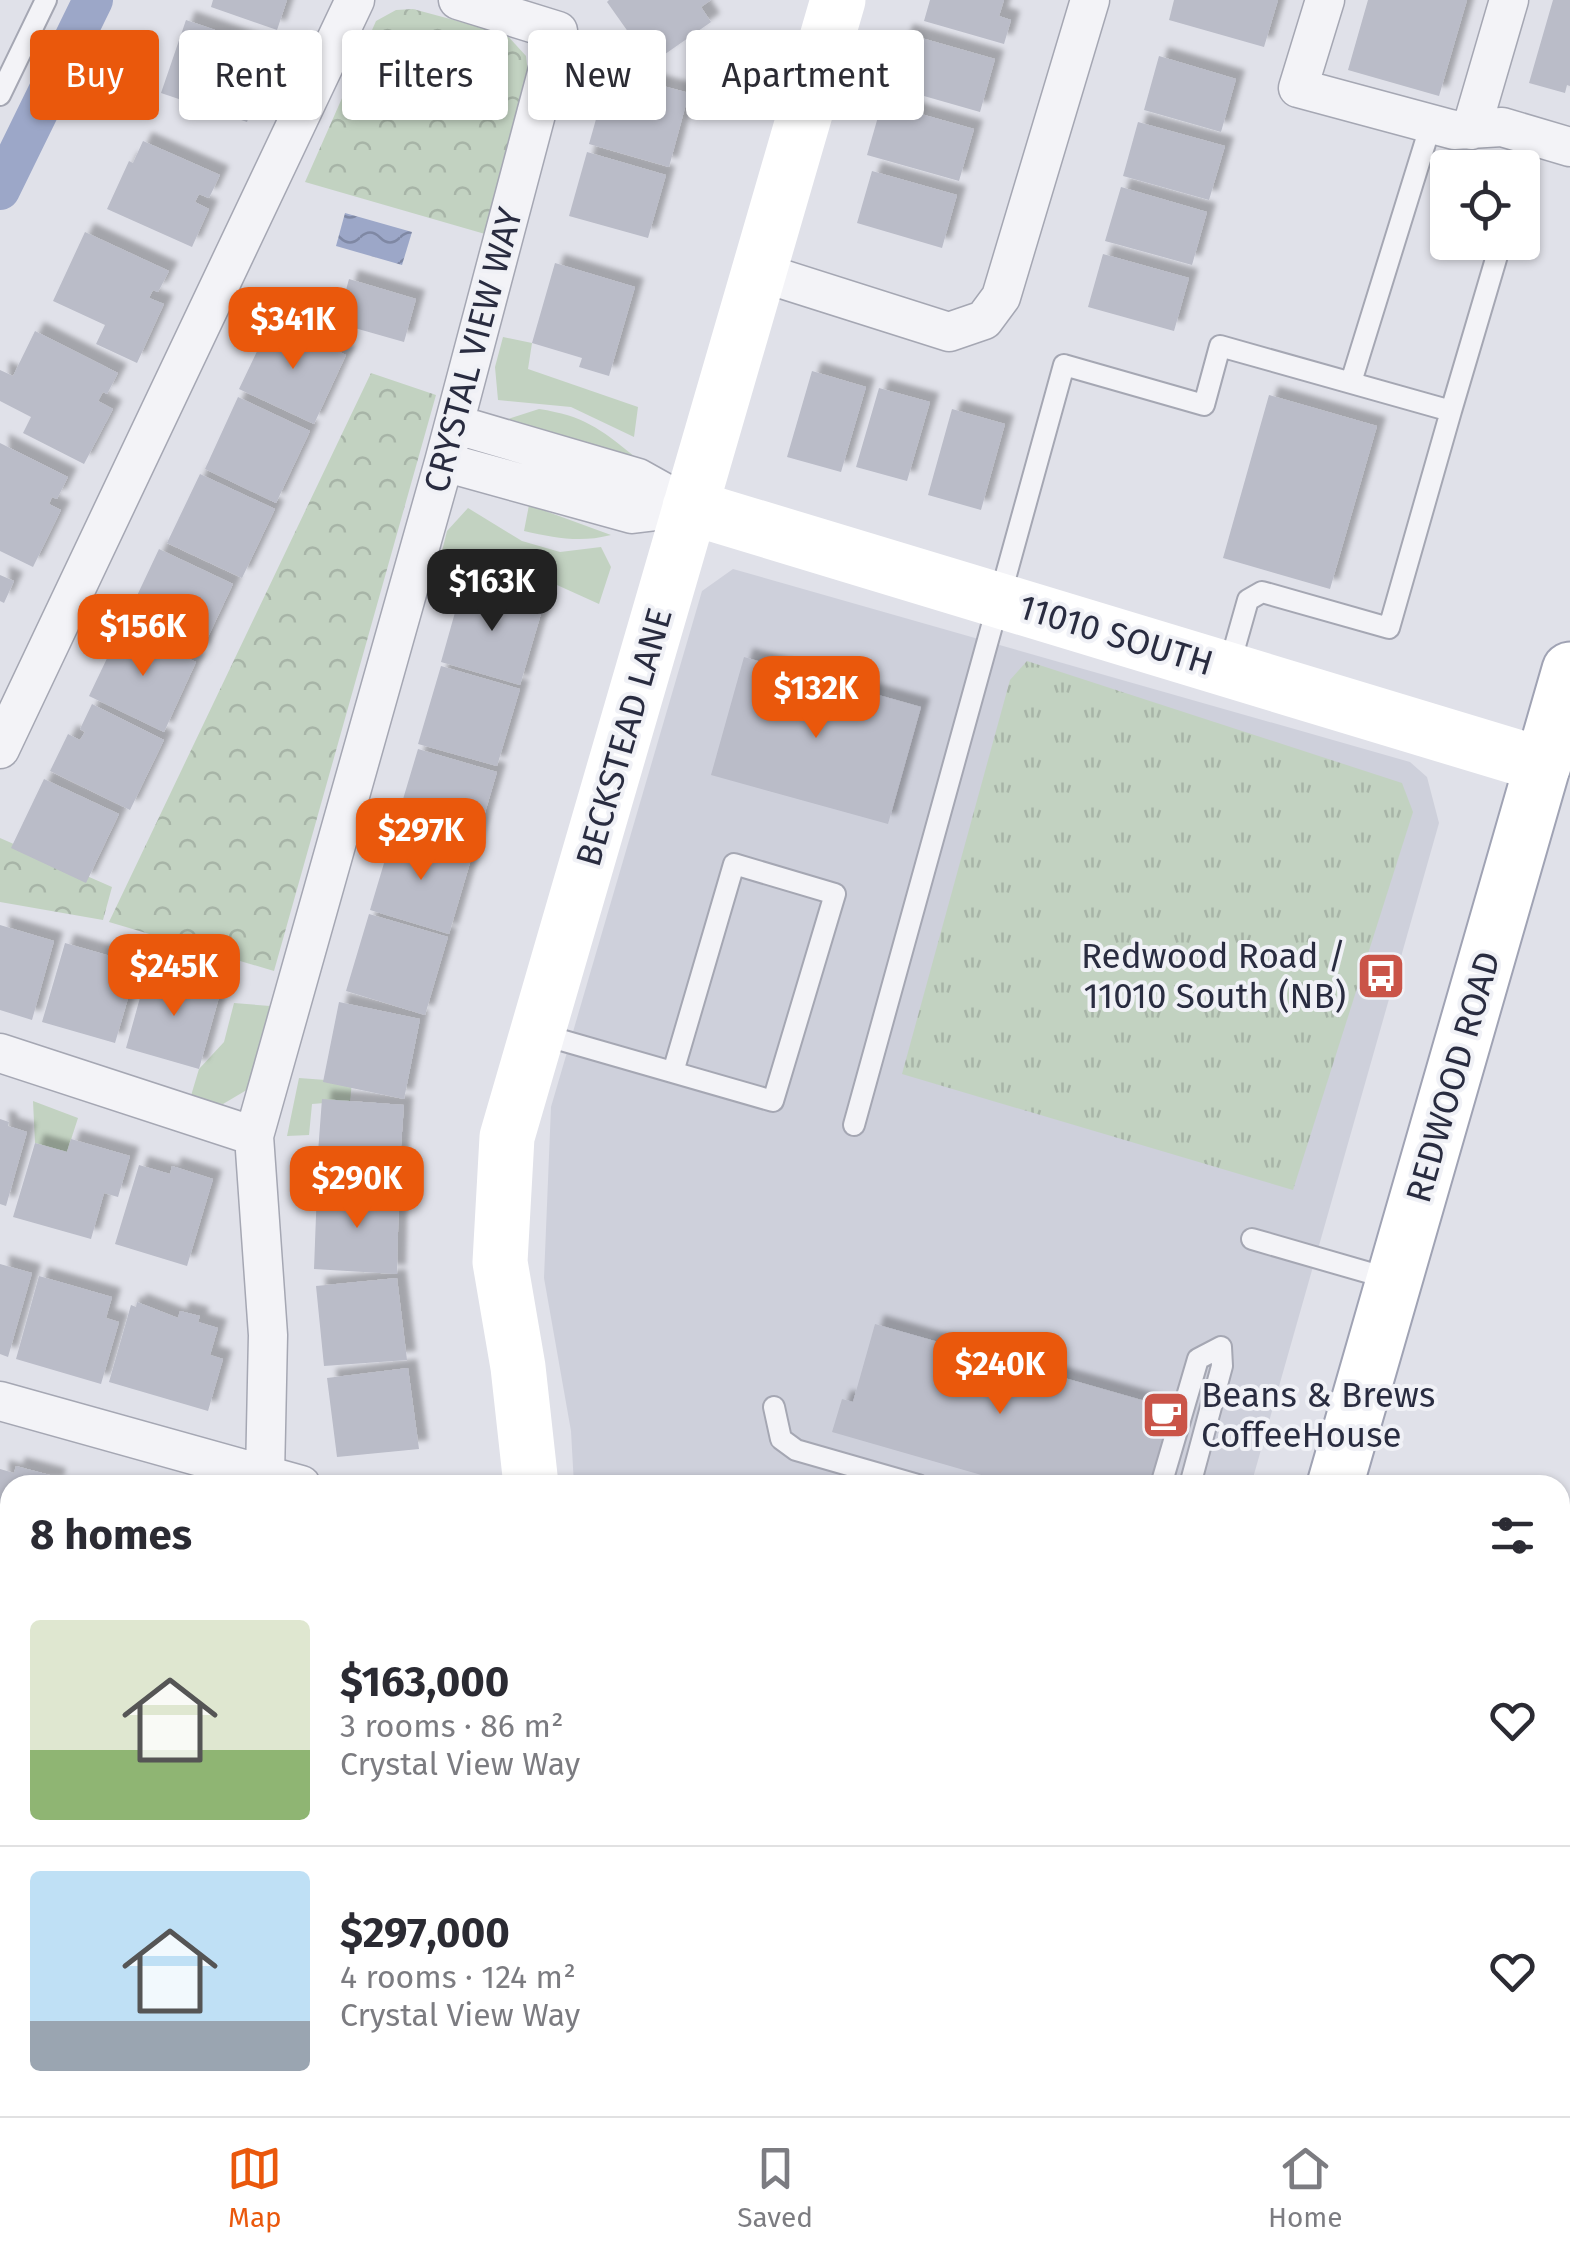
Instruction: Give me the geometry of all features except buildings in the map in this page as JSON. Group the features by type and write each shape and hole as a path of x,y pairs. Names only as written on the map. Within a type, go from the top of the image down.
{"street":[{"path":"0,748 355,0"},
{"name":"CRYSTAL VIEW WAY","path":"282,1475 254,1136 444,462 558,32 458,0"},
{"name":"BECKSTEAD LANE","path":"530,1475 518,1367 500,1262 507,1137 838,0"},
{"path":"760,272 949,332 984,320 1001,298 1090,0"},
{"path":"1325,0 1298,88 1454,130 1502,127 1570,148"},
{"path":"1471,130 1509,0"},
{"name":"11010 SOUTH","path":"454,424 638,478 690,507 1556,769"},
{"name":"11010 SOUTH","path":"444,462 632,514 690,507"},
{"name":"REDWOOD ROAD","path":"1339,1475 1394,1280 1556,769 1570,670"},
{"path":"0,1053 254,1136"},
{"path":"0,1401 265,1475"}],"lane":[{"path":"0,95 46,0"},
{"path":"1351,382 1430,124"},
{"path":"1229,669 1248,600 1262,592 1389,628 1496,260"},
{"path":"854,1125 1064,366 1204,405 1220,346 1451,411"},
{"path":"538,1033 773,1101 834,894 734,864 674,1072"},
{"path":"1252,1240 1394,1280"},
{"path":"1164,1475 1198,1359 1221,1347 1222,1366 1193,1475"},
{"path":"774,1407 781,1439 796,1450 883,1475"}],"shaded area":[{"path":"733,569 1410,762 1427,777 1439,823 1254,1475 573,1475 571,1431 544,1278 551,1107 702,591"}],"green space":[{"path":"413,9 491,30 372,30 376,21 396,10"},
{"path":"508,36 526,56 528,85 485,234 305,182 342,98 342,120 508,120"},
{"path":"503,337 532,343 528,369 638,407 634,437 571,407 498,400 495,367"},
{"path":"371,373 436,395 274,971 109,922"},
{"path":"539,409 590,425 634,456 580,448 505,420"},
{"path":"529,505 611,535 568,539 524,531"},
{"path":"468,508 522,541 560,552 601,547 611,567 599,604 515,566 467,577 437,571 447,531"},
{"path":"1027,661 1402,783 1413,812 1293,1190 902,1074 1010,680"},
{"path":"0,838 112,887 103,920 0,902"},
{"path":"234,1003 270,1006 250,1088 223,1104 190,1099 199,1069 224,1042"},
{"path":"299,1078 352,1082 350,1101 312,1104 309,1135 287,1136"},
{"path":"33,1101 78,1118 67,1152 35,1143"}],"water":[{"path":"345,213 412,232 402,265 336,246"}],"waterway":[{"path":"0,190 93,0"}],"place":[{"name":"Redwood Road / 11010 South (NB)","path":"1381,976"},
{"name":"Beans & Brews CoffeeHouse","path":"1166,1415"}]}
